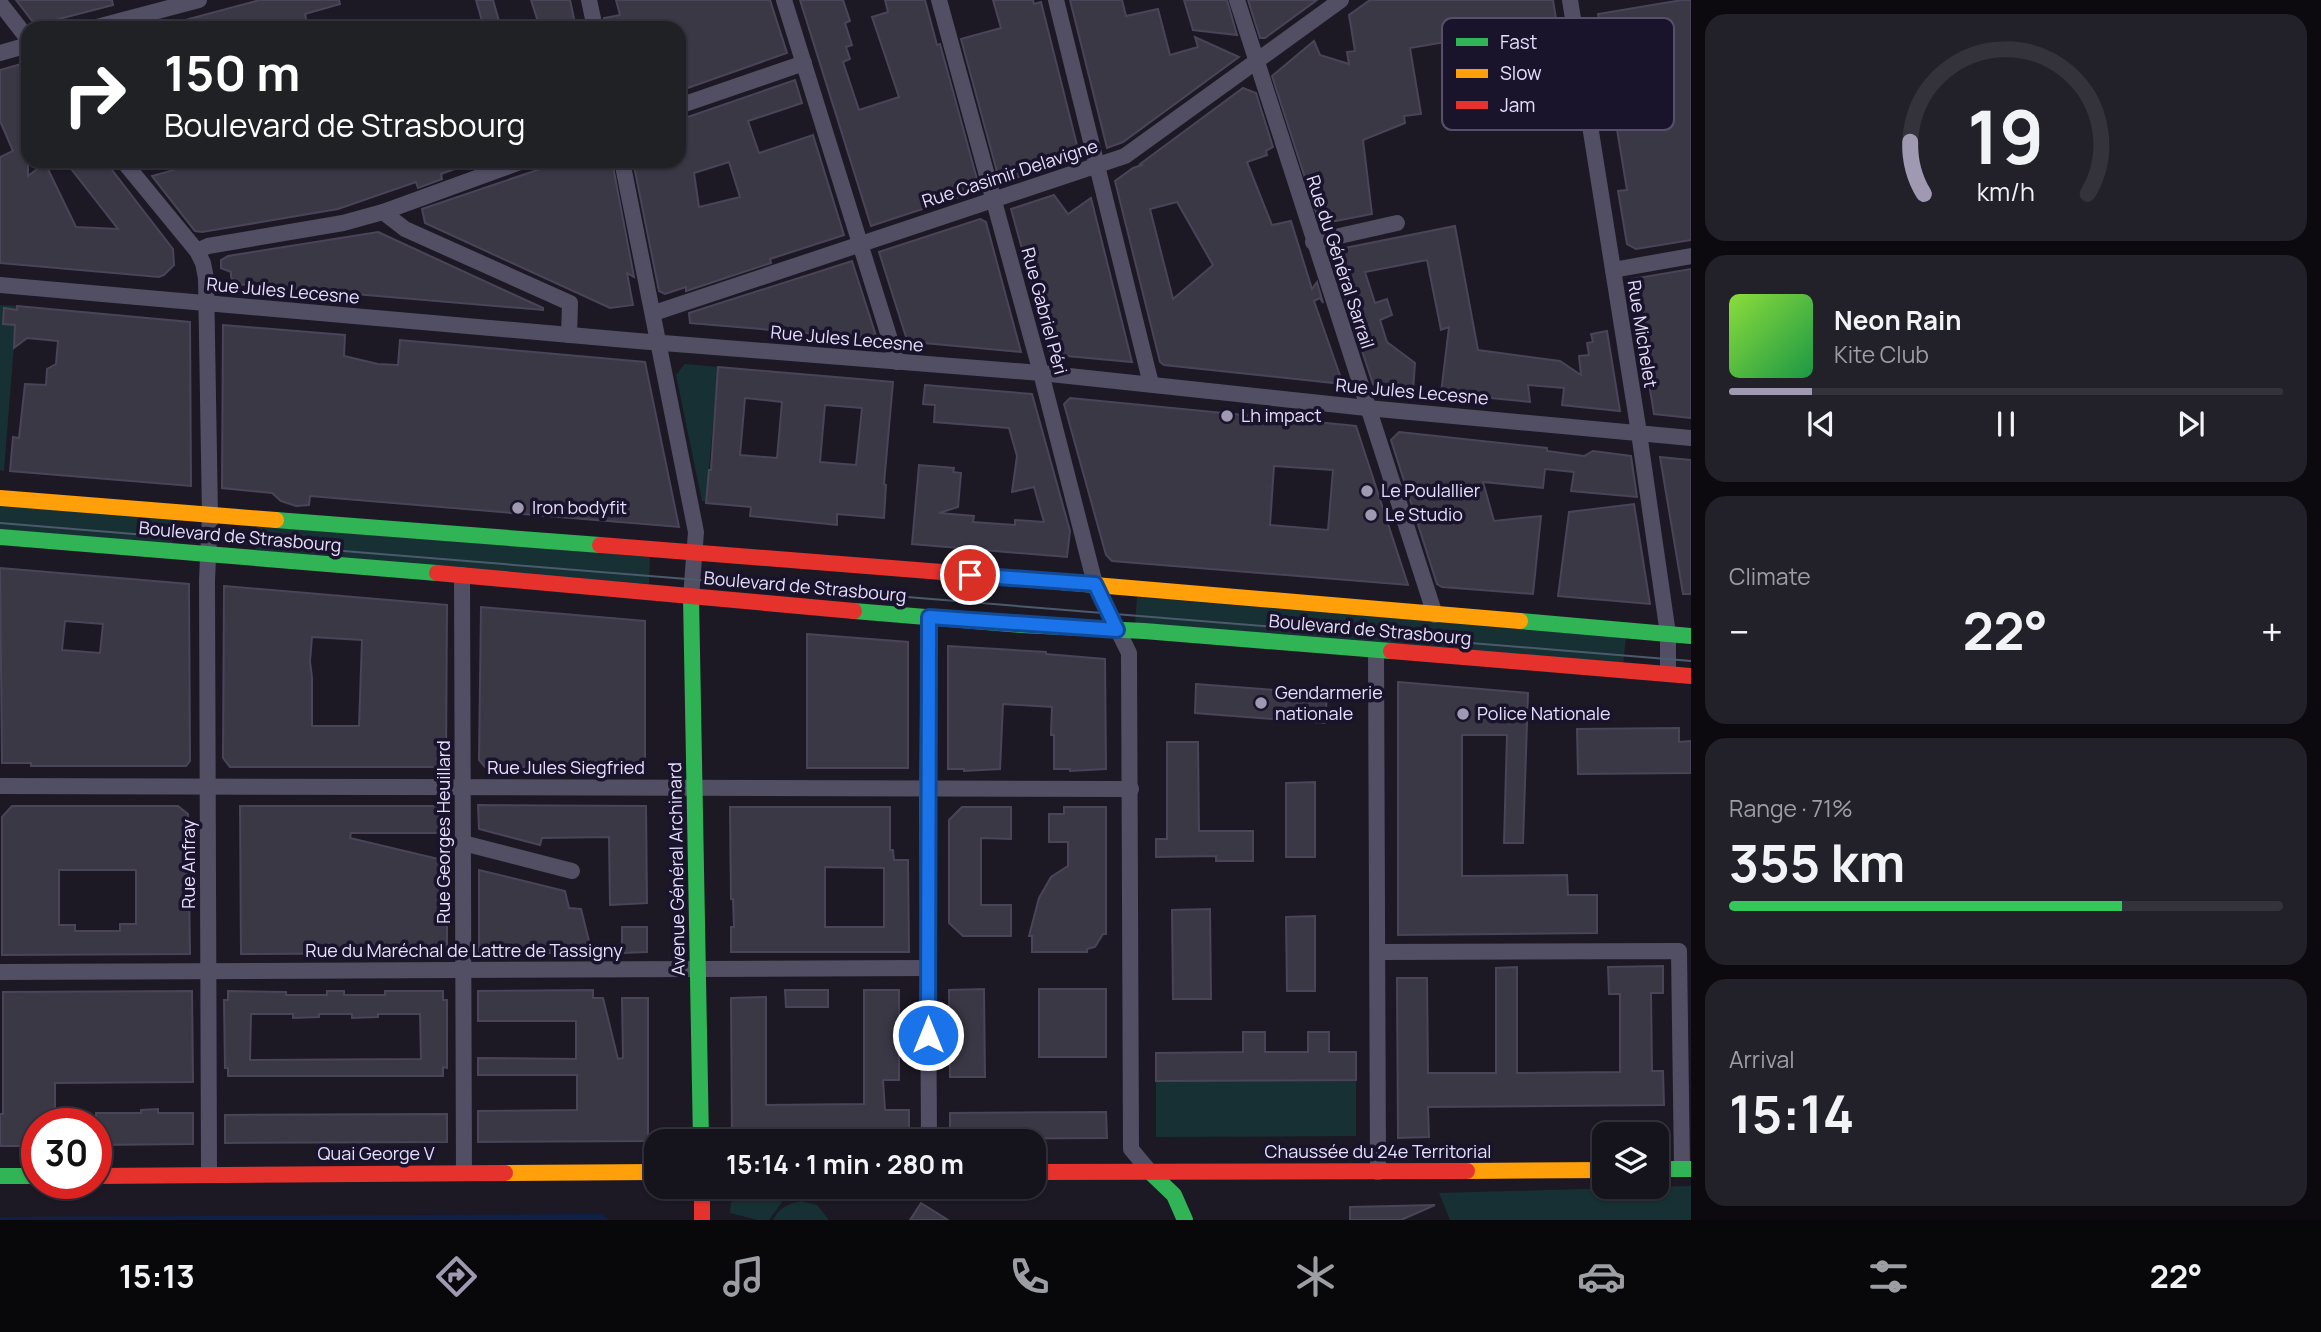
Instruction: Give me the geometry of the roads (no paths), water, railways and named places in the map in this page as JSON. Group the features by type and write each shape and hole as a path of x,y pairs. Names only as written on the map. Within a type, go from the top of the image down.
{"street":[{"path":"120,21 199,0"},
{"path":"589,0 594,21"},
{"path":"784,0 897,362"},
{"name":"Rue Gabriel Péri","path":"939,0 1041,373 1095,584 1129,653 1131,1149 1151,1172"},
{"path":"1056,0 1151,384"},
{"name":"Rue du Général Sarrail","path":"1237,0 1435,615"},
{"name":"Rue Casimir Delavigne","path":"654,313 1125,156 1341,0"},
{"name":"Rue Michelet","path":"1570,0 1573,18"},
{"path":"0,3 21,30"},
{"path":"0,53 21,47"},
{"path":"686,104 804,63"},
{"name":"Rue Michelet","path":"1591,130 1668,634 1668,674"},
{"path":"129,168 197,251 208,246 343,223 383,212 504,168"},
{"path":"623,168 696,532 691,597"},
{"path":"383,212 405,229 570,303 569,335"},
{"path":"1313,242 1397,223"},
{"name":"Rue Anfray","path":"197,251 204,263 210,515 209,1175"},
{"path":"1613,270 1691,256"},
{"name":"Rue Jules Lecesne","path":"0,285 659,343 1041,373 1367,408 1691,438"},
{"name":"Boulevard de Strasbourg","path":"0,498 1095,584 1691,636"},
{"name":"Boulevard de Strasbourg","path":"0,537 929,617 1691,676"},
{"name":"Rue Georges Heuillard","path":"462,575 464,1173"},
{"name":"Avenue Général Archinard","path":"691,597 701,1129"},
{"path":"929,617 929,1129"},
{"path":"1376,650 1378,1172"},
{"name":"Rue Jules Siegfried","path":"0,786 1131,789"},
{"path":"463,842 572,871"},
{"path":"1378,952 1679,951 1686,1169"},
{"name":"Rue du Maréchal de Lattre de Tassigny","path":"0,972 927,968"},
{"name":"Chaussée du 24e Territorial","path":"1151,1172 1592,1170"},
{"name":"Quai George V","path":"112,1175 644,1172"},
{"path":"1046,1172 1151,1172 1174,1195 1185,1220"},
{"path":"0,1176 21,1176"},
{"path":"702,1199 702,1220"}],"water":[{"path":"602,1214 609,1220 0,1220 0,1217"}],"tram line":[{"path":"0,523 1691,661"}],"place":[{"name":"Lh impact","path":"1227,416"},
{"name":"Le Poulallier","path":"1367,491"},
{"name":"Iron bodyfit","path":"518,508"},
{"name":"Le Studio","path":"1371,515"},
{"name":"Gendarmerie nationale","path":"1261,703"},
{"name":"Police Nationale","path":"1463,714"}]}
